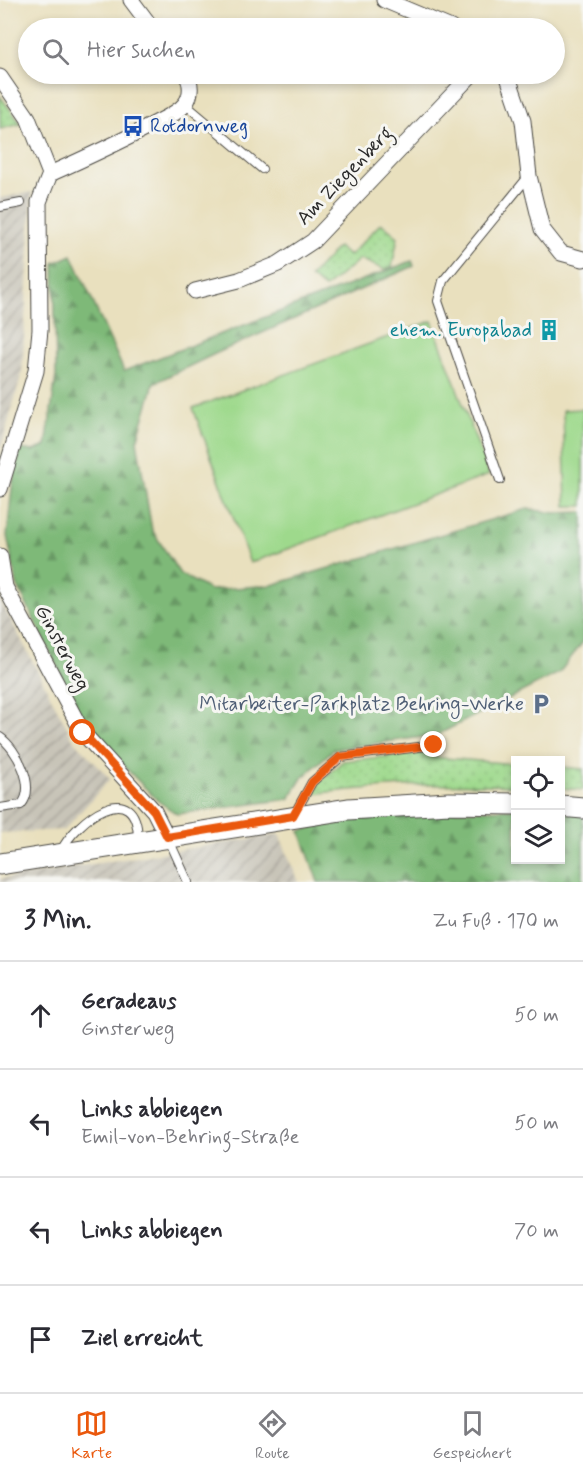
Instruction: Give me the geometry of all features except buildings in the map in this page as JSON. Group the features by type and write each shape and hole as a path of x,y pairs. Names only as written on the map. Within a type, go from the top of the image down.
{"main road":[{"path":"0,864 348,808 448,803 511,804"},
{"path":"565,806 583,808"}],"street":[{"path":"131,0 144,18"},
{"path":"384,0 427,18"},
{"path":"0,77 27,118 50,174"},
{"path":"0,489 36,371 40,330 39,202 50,174 139,132 177,111 189,97 189,84"},
{"name":"Am Ziegenberg","path":"195,291 239,280 278,264 313,241 462,84"},
{"path":"510,84 523,121 529,176 542,229 561,252 583,259"},
{"name":"Ginsterweg","path":"0,556 5,587 83,733 154,811 167,837"}],"lane":[{"path":"185,104 262,169"},
{"path":"500,480 438,301 443,281 529,176"},
{"path":"0,207 21,203"},
{"path":"0,737 8,742 21,762 27,797 21,805 0,808"},
{"path":"293,816 312,782 340,757 434,745"},
{"path":"59,855 75,830 100,812 116,805 124,807 135,818 138,842"},
{"path":"167,837 188,882"}],"shaded area":[{"path":"32,192 22,373 0,451 0,198"},
{"path":"0,599 73,739 110,779 64,830 0,833"},
{"path":"279,834 299,882 0,882 0,879"}],"green space":[{"path":"0,96 21,124 0,129"},
{"path":"381,223 398,237 392,267 385,270 360,259 325,288 310,277 338,247 349,256"},
{"path":"72,255 124,371 412,261 414,266 154,383 137,441 152,530 180,574 210,590 272,585 527,509 556,513 583,512 583,642 559,673 437,735 334,749 302,778 289,799 177,814 158,801 89,731 17,585 7,536 12,487 20,449 33,451 46,446 56,376 54,263"},
{"path":"432,321 489,475 250,563 193,408"},
{"path":"583,409 583,506 566,506 563,410"},
{"path":"433,752 432,757 511,764 511,786 464,784 413,786 312,794 319,783 343,761"},
{"path":"565,767 583,769 583,790 565,788"},
{"path":"511,809 511,864 565,864 565,812 583,813 583,882 318,882 300,831 340,820 441,811"}],"place":[{"name":"Rotdornweg","path":"133,126"},
{"name":"ehem. Europabad","path":"549,330"},
{"name":"Mitarbeiter-Parkplatz Behring-Werke","path":"541,704"}],"route":[{"path":"83,733 154,811 167,837 293,816 312,782 340,757 434,745"}]}
